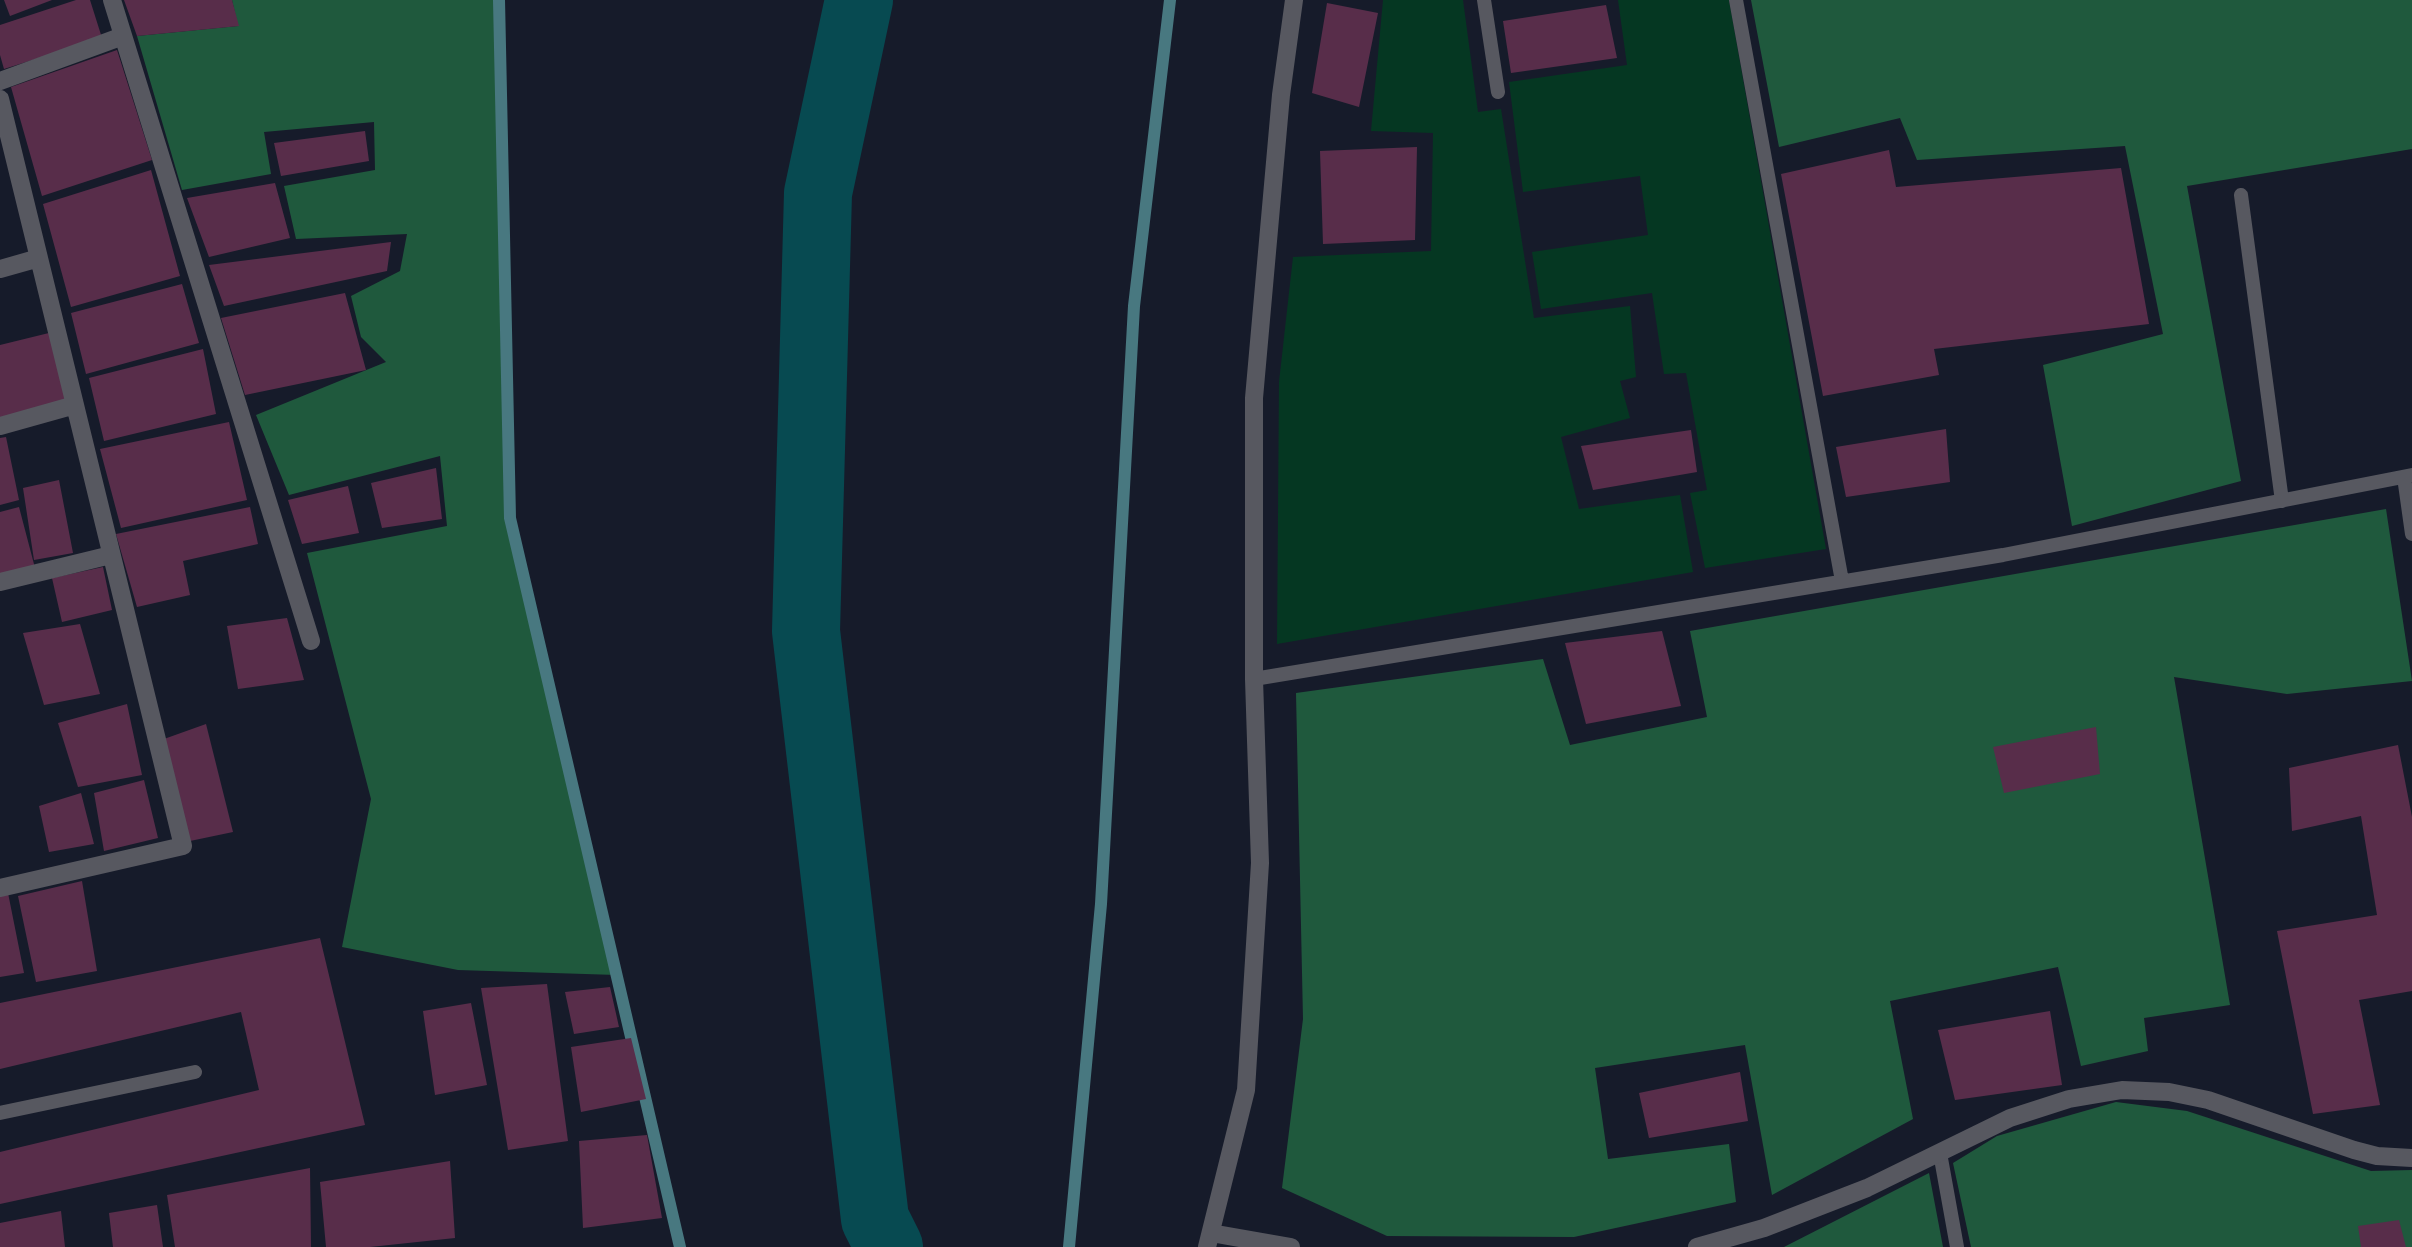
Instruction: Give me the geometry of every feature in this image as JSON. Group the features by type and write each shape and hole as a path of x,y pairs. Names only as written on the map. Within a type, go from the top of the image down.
{"street":[{"path":"112,0 312,641"},
{"path":"1291,1247 1209,1240 1246,1090 1260,863 1254,679 1254,398 1281,95 1294,0"},
{"path":"0,81 123,36"},
{"path":"0,888 183,846 1,108"},
{"path":"0,269 38,258"},
{"path":"0,426 75,405"},
{"path":"0,582 111,555"},
{"path":"1697,1247 1764,1228 1867,1188 2010,1118 2069,1099 2122,1090 2169,1092 2208,1100 2354,1150 2377,1156 2412,1158"}],"lane":[{"path":"1484,0 1497,92"},
{"path":"1736,0 1842,581"},
{"path":"2241,195 2282,501"},
{"path":"1254,679 2003,555 2408,476 2412,534"},
{"path":"0,1113 195,1072"},
{"path":"1940,1153 1957,1247"}],"green space":[{"path":"232,0 499,0 510,518 617,975 458,970 342,947 371,799 307,553 447,526 440,456 289,495 256,415 386,362 361,337 351,296 400,271 407,234 296,239 284,186 375,170 374,122 264,132 271,174 182,190 137,36 238,26"},
{"path":"1383,0 1463,0 1478,112 1501,109 1534,318 1630,306 1636,377 1620,381 1630,418 1561,437 1579,509 1680,495 1693,572 1277,644 1279,382 1293,257 1431,251 1433,133 1371,131"},
{"path":"1618,0 1729,0 1826,549 1705,568 1690,493 1707,490 1686,373 1664,374 1652,293 1541,309 1532,252 1648,235 1640,176 1523,192 1509,82 1627,65"},
{"path":"1751,0 2412,0 2412,149 2187,186 2241,481 2072,526 2043,365 2163,334 2125,146 1917,160 1900,118 1779,147"},
{"path":"2386,509 2412,681 2287,694 2174,677 2230,1005 2144,1018 2148,1051 2081,1066 2058,967 1890,1001 1913,1119 1772,1195 1745,1045 1595,1068 1608,1159 1729,1144 1736,1202 1574,1237 1387,1236 1282,1188 1303,1019 1296,693 1543,659 1570,745 1707,717 1690,631"},
{"path":"2116,1102 2187,1111 2371,1171 2412,1170 2412,1247 1971,1247 1953,1163 1997,1136"},
{"path":"1929,1173 1943,1247 1784,1247"}],"building":[{"path":"4,0 52,0 10,16"},
{"path":"76,0 90,0 102,38 4,69 0,55 0,25"},
{"path":"124,0 232,0 239,26 137,36"},
{"path":"1327,3 1378,13 1359,107 1312,93"},
{"path":"1606,5 1617,58 1511,73 1503,21"},
{"path":"117,50 152,160 42,196 11,87"},
{"path":"365,131 369,161 281,176 274,143"},
{"path":"1417,147 1415,240 1323,244 1320,151"},
{"path":"1889,150 1896,187 2121,168 2149,324 1934,349 1939,375 1823,396 1781,174"},
{"path":"151,170 180,276 71,307 43,204"},
{"path":"275,183 290,238 209,257 187,198"},
{"path":"391,242 387,271 224,306 209,265"},
{"path":"182,284 199,343 86,374 71,313"},
{"path":"345,293 366,370 245,395 221,318"},
{"path":"53,332 67,401 0,418 0,345"},
{"path":"203,349 216,414 104,441 89,378"},
{"path":"229,422 247,500 121,528 100,449"},
{"path":"1946,429 1950,482 1846,497 1836,447"},
{"path":"1691,430 1697,472 1593,490 1581,446"},
{"path":"6,437 19,500 0,505 0,438"},
{"path":"436,468 442,519 382,528 371,483"},
{"path":"59,480 73,553 34,560 23,488"},
{"path":"348,486 359,533 302,544 288,500"},
{"path":"19,507 35,568 0,576 0,512"},
{"path":"250,507 258,544 183,561 190,595 137,607 116,534"},
{"path":"103,567 112,610 62,622 52,578"},
{"path":"287,618 304,680 238,689 227,626"},
{"path":"80,624 100,694 44,705 23,633"},
{"path":"1662,631 1681,706 1586,724 1565,643"},
{"path":"127,704 142,775 78,787 58,723"},
{"path":"206,724 233,832 190,841 164,739"},
{"path":"2096,727 2100,774 2004,793 1993,747"},
{"path":"2398,745 2412,817 2412,991 2359,1000 2380,1105 2313,1114 2277,931 2377,915 2361,816 2292,831 2289,768"},
{"path":"144,780 158,838 104,851 94,793"},
{"path":"81,793 94,844 49,852 39,806"},
{"path":"82,881 97,971 36,982 18,896"},
{"path":"8,893 24,973 0,977 0,895"},
{"path":"320,938 365,1125 0,1204 0,1152 259,1090 241,1012 0,1069 0,1003"},
{"path":"547,984 568,1141 508,1150 481,988"},
{"path":"610,987 619,1027 574,1034 565,992"},
{"path":"471,1003 487,1085 435,1095 423,1011"},
{"path":"2050,1011 2062,1085 1955,1100 1938,1030"},
{"path":"631,1038 646,1099 581,1112 571,1047"},
{"path":"1740,1072 1748,1121 1649,1138 1639,1093"},
{"path":"647,1135 662,1218 583,1228 579,1141"},
{"path":"450,1161 455,1238 370,1247 326,1247 320,1182"},
{"path":"310,1168 311,1247 175,1247 167,1195"},
{"path":"157,1205 163,1247 113,1247 109,1213"},
{"path":"61,1211 65,1247 0,1247 0,1223"},
{"path":"2399,1220 2406,1247 2361,1247 2358,1226"}],"waterway":[{"path":"499,0 510,518 680,1247"},
{"path":"859,0 818,193 806,631 875,1219 889,1247"},
{"path":"1069,1247 1101,904 1134,306 1170,0"}]}
